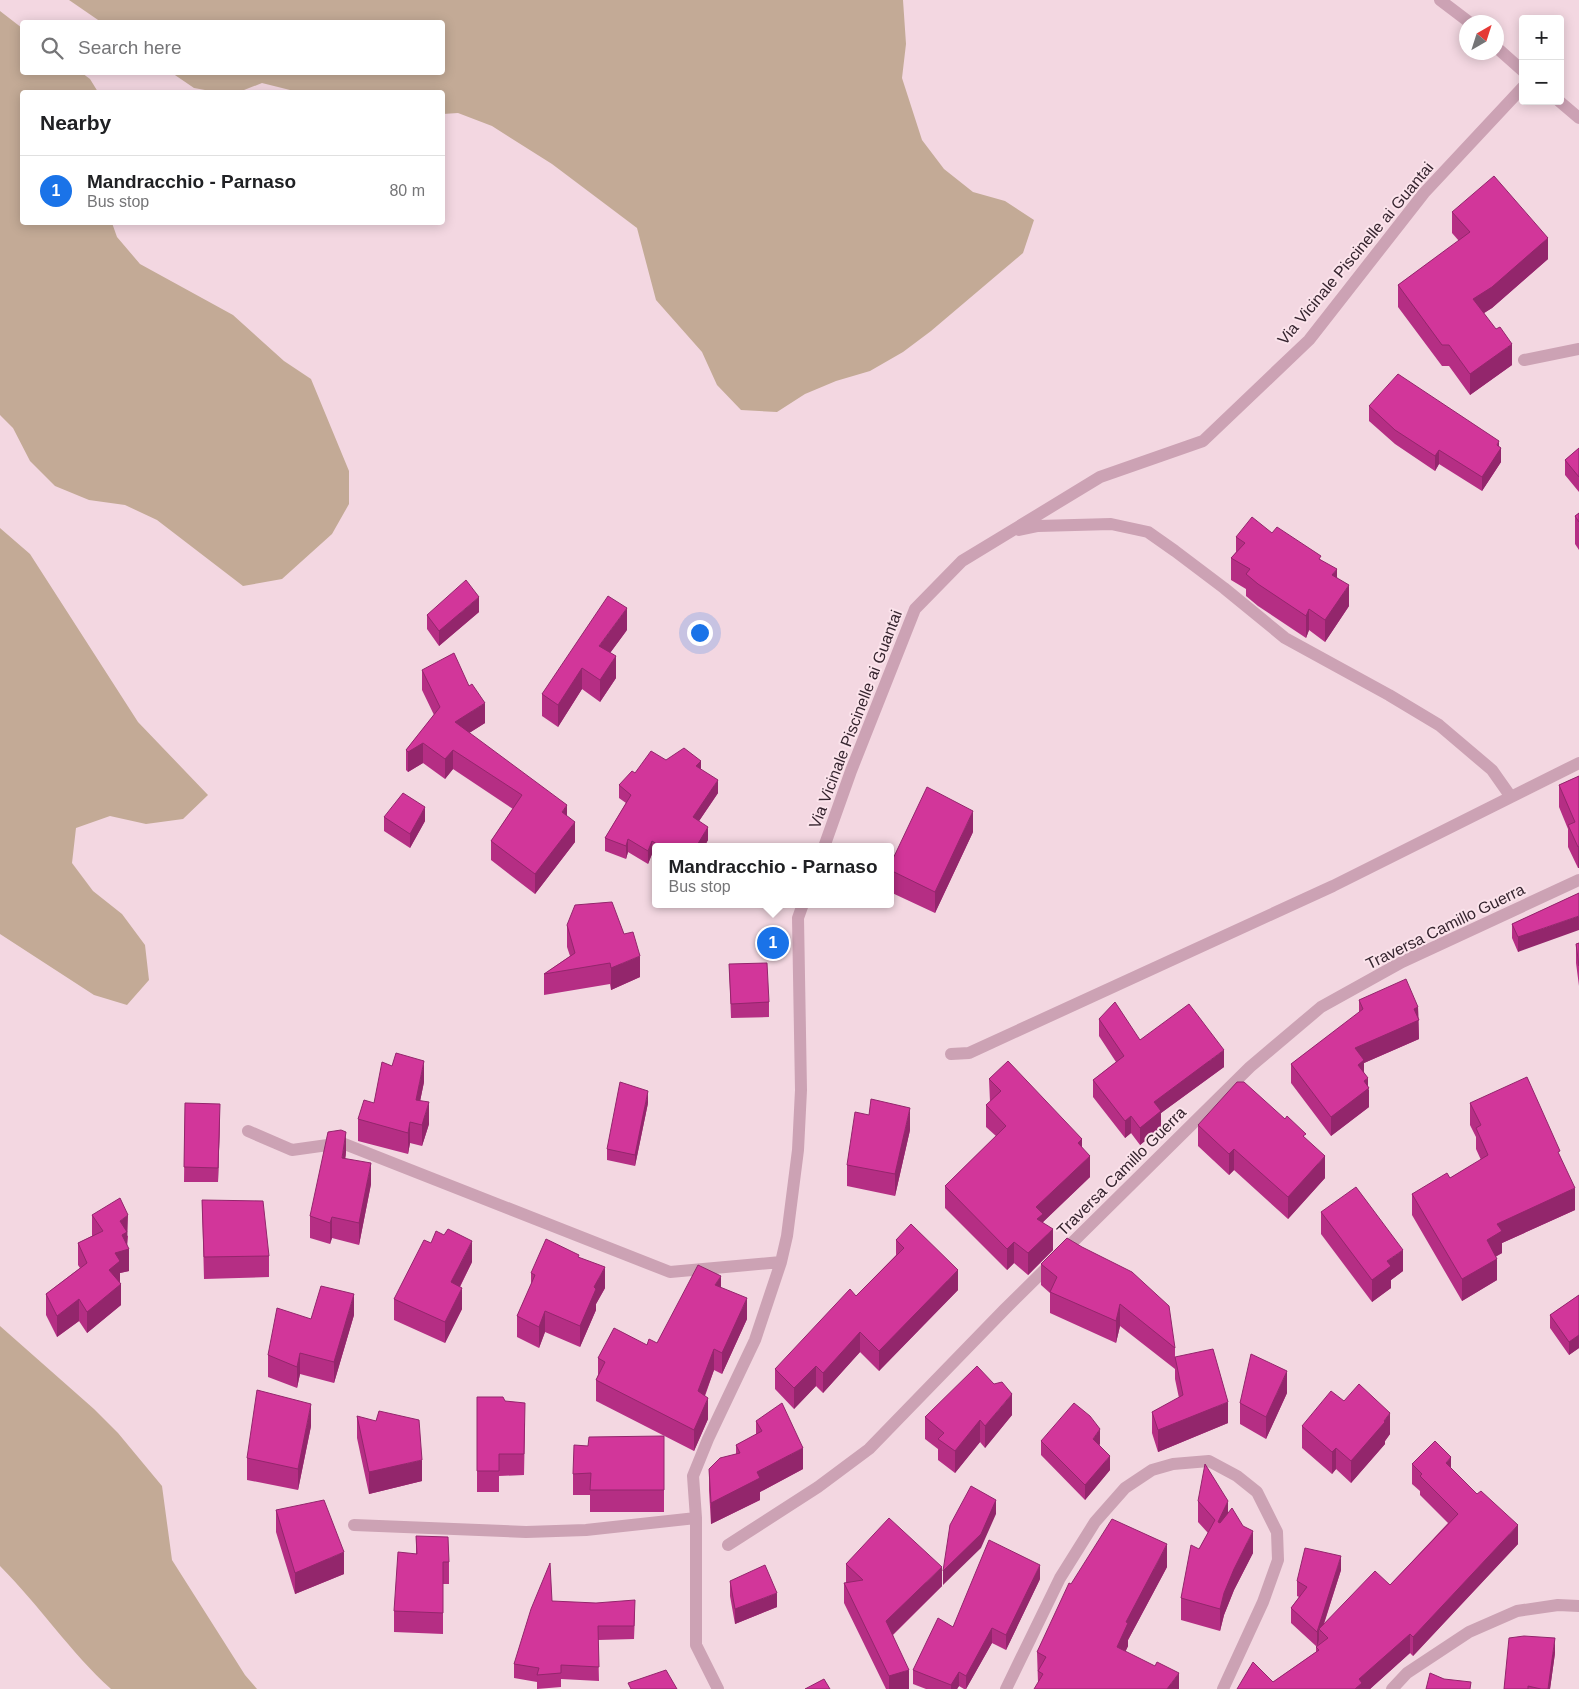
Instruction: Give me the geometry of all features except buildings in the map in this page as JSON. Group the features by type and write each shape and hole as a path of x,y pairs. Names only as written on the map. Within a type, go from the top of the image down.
{"street":[{"path":"1440,0 1460,15"},
{"path":"1504,54 1519,67"},
{"name":"Via Vicinale Piscinelle ai Guantai","path":"825,843 851,771 915,609 962,562 1100,477 1203,441 1309,340 1424,194 1519,91"},
{"path":"1564,105 1579,118"},
{"path":"1524,360 1579,349"},
{"path":"1010,532 1038,526 1111,524 1148,532 1176,551 1286,638 1439,725 1492,770 1511,796"},
{"path":"951,1054 969,1054 1332,886 1579,763"},
{"name":"Traversa Camillo Guerra","path":"728,1545 818,1487 870,1449 1004,1310 1243,1074 1321,1008 1402,962 1579,880"},
{"path":"718,1689 696,1645 696,1518 693,1476 708,1439 755,1340 781,1262 787,1236 798,1150 801,1090 798,918 802,908"},
{"path":"248,1131 292,1150 342,1143 670,1272 781,1262"},
{"path":"1006,1689 1060,1578 1095,1522 1125,1488 1152,1470 1173,1464 1209,1461 1238,1476 1257,1492 1277,1532 1278,1560 1263,1602 1223,1689"},
{"path":"354,1525 526,1532 586,1530 696,1518"},
{"path":"1392,1689 1407,1673 1469,1632 1509,1614 1517,1611 1558,1605 1579,1606"}],"shaded area":[{"path":"69,0 903,0 906,44 902,78 922,140 944,169 973,192 1005,201 1034,220 1023,253 931,331 903,352 870,371 836,381 805,394 777,412 741,410 717,385 702,352 656,300 637,228 552,164 492,126 458,113 445,114 445,90 290,90 262,83 244,90 205,90 194,88 175,75 445,75 445,20 98,20"},
{"path":"0,11 20,26 20,75 85,75 90,79 97,90 20,90 20,225 113,225 117,237 140,264 233,315 284,361 311,379 349,471 349,504 332,534 282,579 243,586 157,520 125,505 89,500 55,486 30,461 13,428 0,415"},
{"path":"0,528 30,554 138,722 208,795 183,819 146,824 110,816 76,828 72,863 93,891 122,914 145,945 149,980 127,1005 94,995 0,934"},
{"path":"0,1326 94,1409 118,1433 162,1486 172,1560 245,1675 257,1689 111,1689 82,1660 0,1566"}],"place":[{"name":"Mandracchio - Parnaso","path":"773,943"}]}
